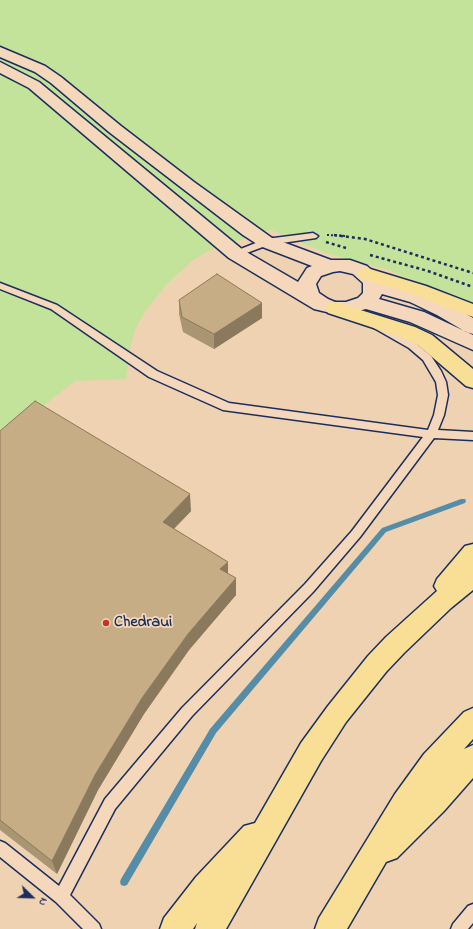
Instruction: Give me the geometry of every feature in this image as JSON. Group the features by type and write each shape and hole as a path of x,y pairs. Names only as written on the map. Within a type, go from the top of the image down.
{"highway":[{"path":"370,280 419,290 473,311"},
{"path":"335,308 361,309 425,340 473,381"},
{"path":"210,929 311,752 337,714 377,664 411,629 473,553"},
{"path":"411,629 473,576"},
{"path":"330,929 363,871 405,804 434,763 473,720"},
{"path":"363,871 434,802 473,758"},
{"path":"175,929 206,887 278,810"}],"street":[{"path":"0,51 40,69 56,80 115,129 232,220 266,242 330,266 350,266 370,280 418,298 444,310 473,327"},
{"path":"0,67 34,85 236,254 321,304 335,308"},
{"path":"168,196 188,186"},
{"path":"311,297 307,284 309,278 314,272 330,266"},
{"path":"370,280 372,295 361,309 423,320 473,343"}],"lane":[{"path":"236,254 266,242 313,236"},
{"path":"0,286 54,307 153,374 227,407 431,434 473,436"},
{"path":"61,897 110,804 187,712 309,588 356,534 431,434 439,415 443,395 441,382 436,371 427,358 413,346 361,309"},
{"path":"1,851 61,897 94,929"},
{"path":"458,929 473,911"}],"path":[{"path":"313,236 352,250"},
{"path":"313,236 344,236 365,239 430,258 473,273"},
{"path":"367,254 473,287"}],"green space":[{"path":"0,0 473,0 473,305 388,270 326,253 271,230 210,250 193,260 167,284 144,313 136,328 131,344 126,379 75,381 0,440"}],"building":[{"path":"217,274 262,303 214,334 182,317 179,300"},
{"name":"Chedraui","path":"35,401 190,494 163,522 228,562 220,569 236,578 188,634 142,698 95,775 52,861 0,820 0,431"}],"waterway":[{"path":"124,882 213,731 384,530 463,501"}],"place":[{"name":"Chedraui","path":"106,623"}]}
